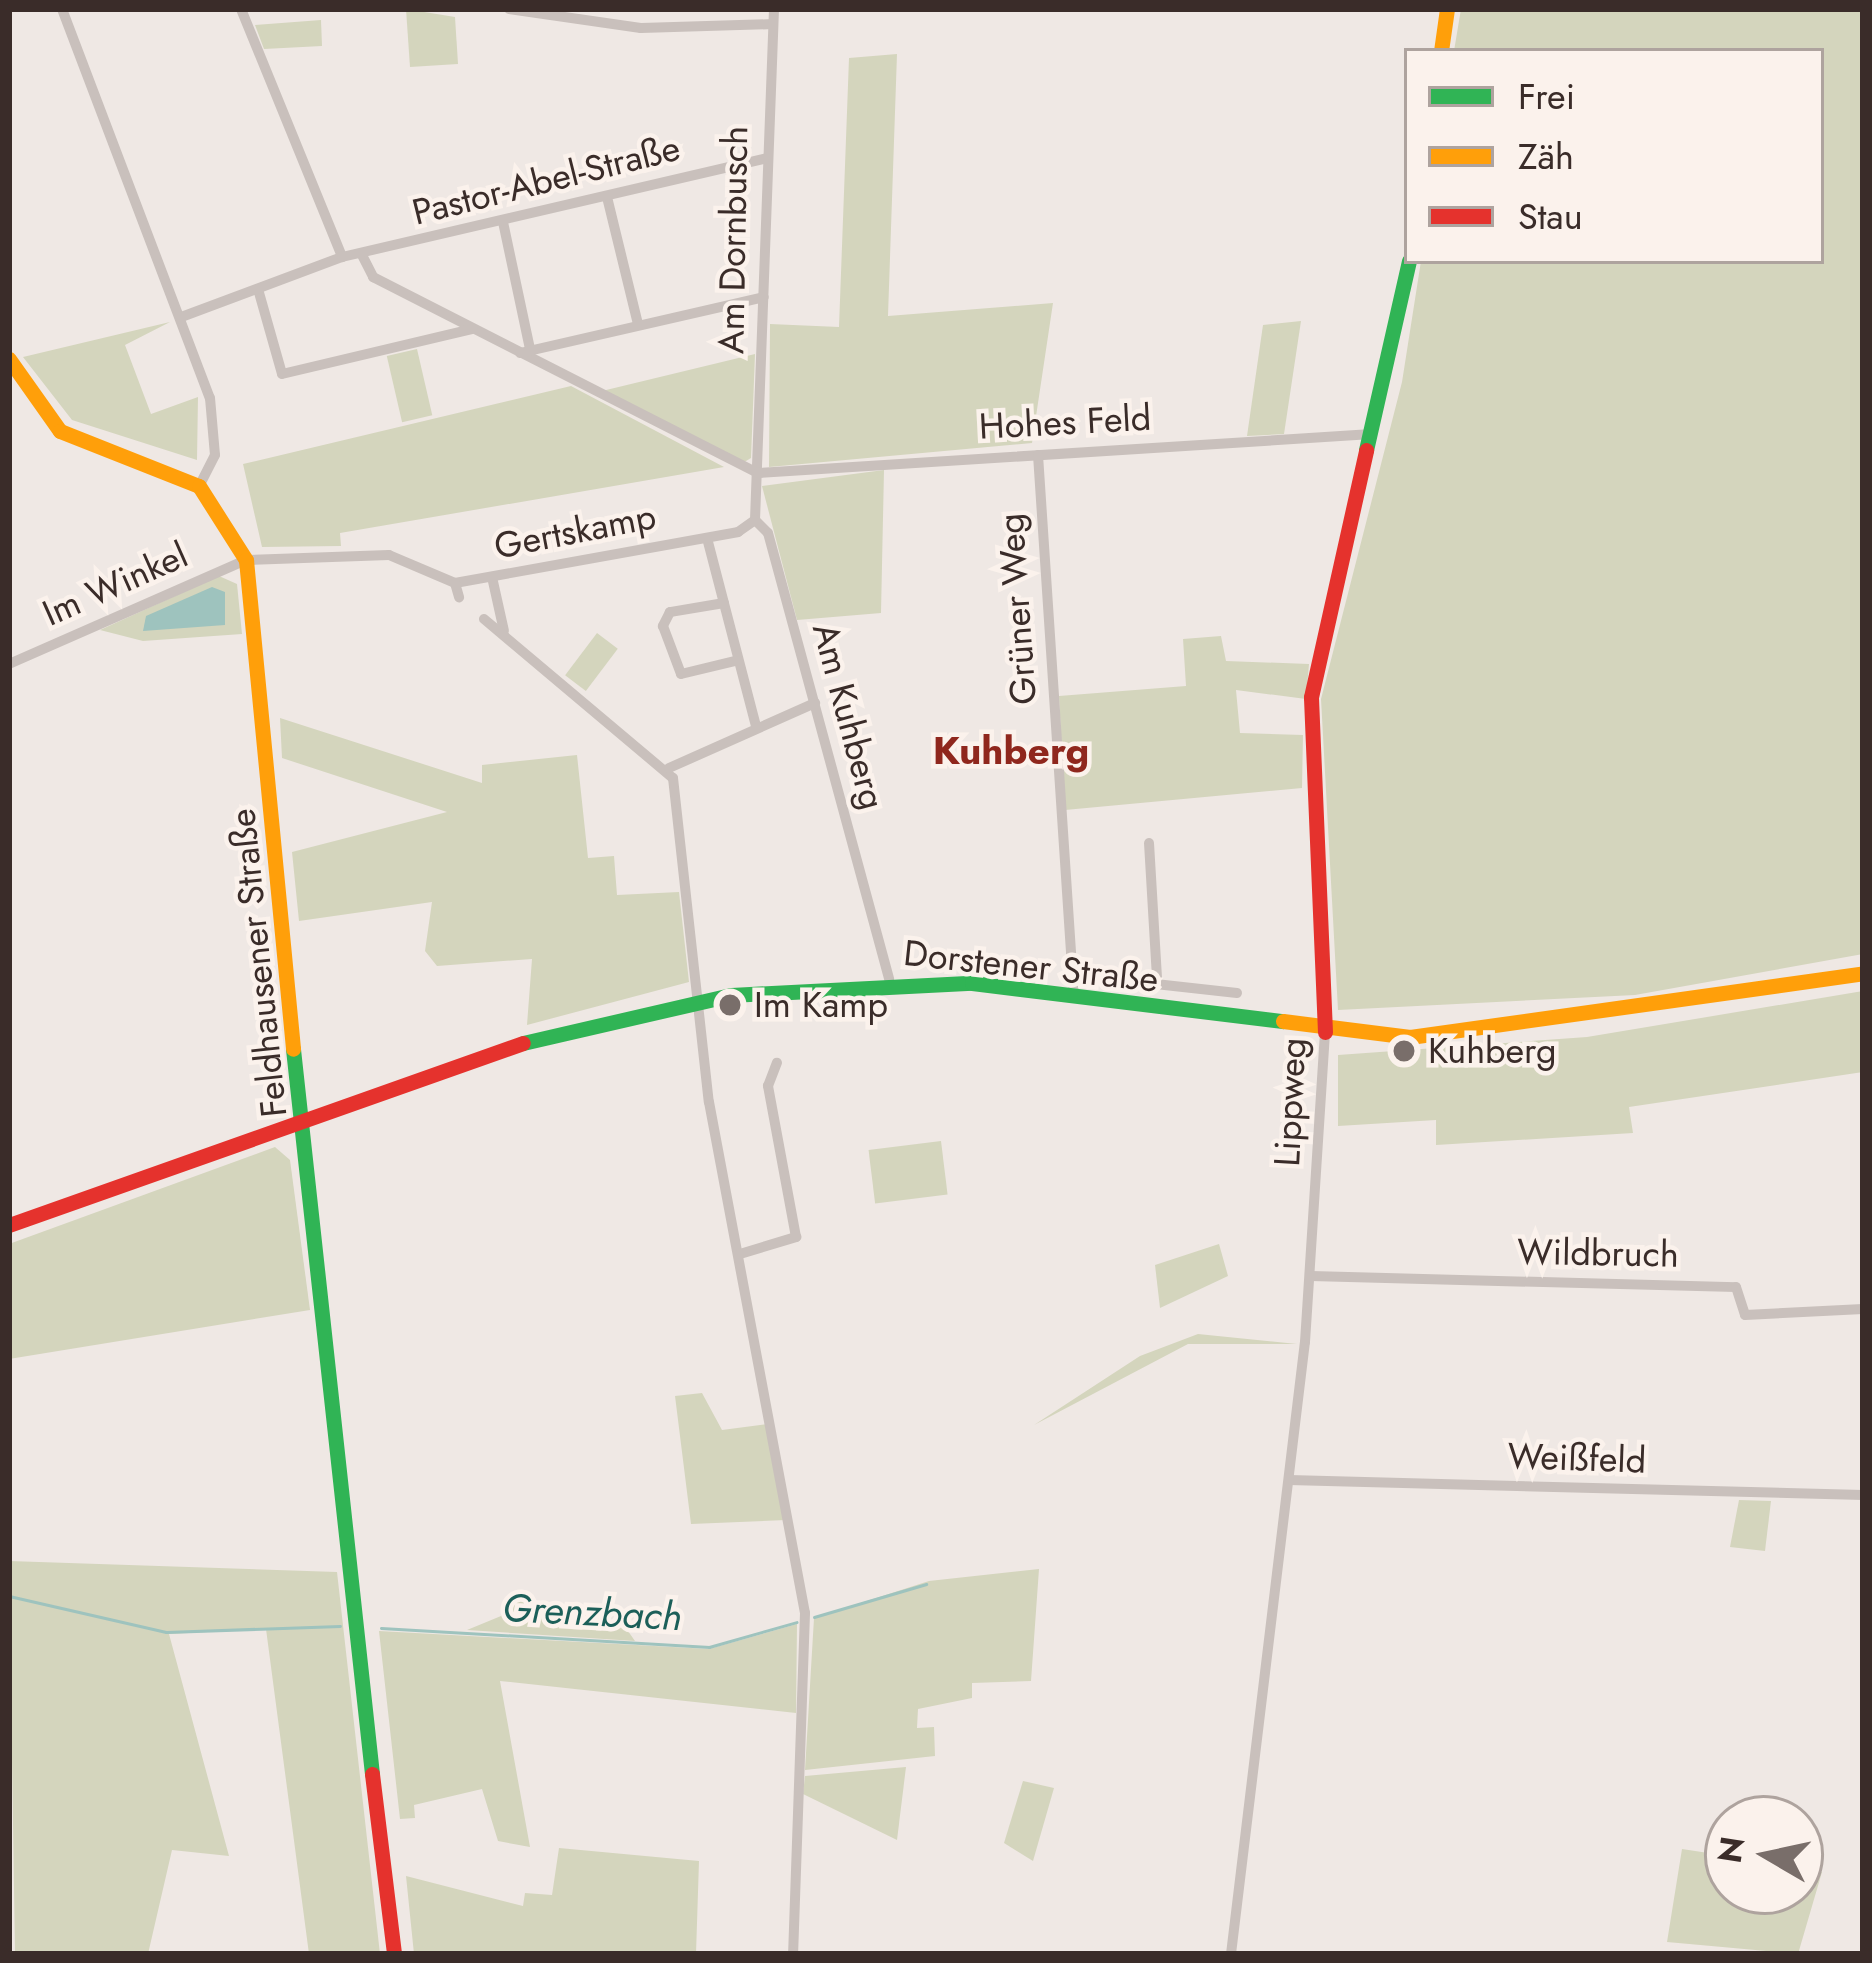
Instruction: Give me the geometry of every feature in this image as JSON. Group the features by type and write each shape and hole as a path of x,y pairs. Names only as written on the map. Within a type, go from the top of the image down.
{"main road":[{"path":"1441,48 1447,9"},
{"name":"Lippweg","path":"1325,1031 1311,697 1376,435 1408,264"},
{"path":"9,359 60,431 199,486"},
{"name":"Feldhausener Straße","path":"199,486 246,560 394,1954"},
{"name":"Dorstener Straße","path":"9,1225 495,1049 698,1000 889,979 1074,997 1325,1031 1507,1030 1863,973"}],"street":[{"path":"62,9 184,316 215,428 199,486"},
{"path":"241,9 341,257"},
{"path":"509,9 641,28 773,24"},
{"name":"Am Dornbusch","path":"758,473 764,159 774,9"},
{"name":"Pastor-Abel-Straße","path":"184,316 341,257 764,159"},
{"path":"608,196 638,324"},
{"path":"503,222 525,351"},
{"path":"362,255 373,277 758,473"},
{"path":"258,289 282,374 473,329"},
{"path":"525,351 764,297"},
{"name":"Hohes Feld","path":"758,473 1376,435"},
{"name":"Grüner Weg","path":"1038,455 1074,997"},
{"name":"Am Kuhberg","path":"758,473 755,520 815,703 889,979"},
{"name":"Gertskamp","path":"455,583 707,538 755,520"},
{"name":"Gertskamp","path":"707,538 735,661 756,726"},
{"path":"246,560 375,553 455,583 459,597"},
{"name":"Im Winkel","path":"9,664 246,560"},
{"path":"492,577 504,631"},
{"path":"724,603 670,612 663,626 681,674 735,661"},
{"path":"484,619 669,768 698,1000 805,1613 793,1954"},
{"path":"669,768 815,703"},
{"path":"1149,843 1159,988 1238,994"},
{"path":"1074,975 1157,978"},
{"name":"Lippweg","path":"1231,1954 1311,1276 1325,1031"},
{"path":"740,1254 796,1237 768,1086 777,1063"},
{"name":"Wildbruch","path":"1311,1276 1736,1287 1745,1315 1863,1309"},
{"name":"Weißfeld","path":"1289,1480 1863,1495"}],"green space":[{"path":"406,9 455,17 458,64 410,67"},
{"path":"1461,9 1863,9 1863,954 1635,995 1338,1010 1321,699 1402,382 1421,264 1824,264 1824,48 1454,48"},
{"path":"321,20 322,46 264,49 255,25"},
{"path":"897,54 888,316 1053,303 1032,443 769,467 770,324 839,327 849,58"},
{"path":"1301,321 1284,434 1247,436 1263,325"},
{"path":"170,322 125,345 151,414 198,397 197,460 72,420 23,357"},
{"path":"417,349 432,415 402,422 387,356"},
{"path":"755,354 751,458 741,464 602,391"},
{"path":"571,386 724,467 340,533 341,546 262,547 243,464"},
{"path":"884,470 881,613 797,620 762,486"},
{"path":"219,576 237,584 242,634 143,641 100,630"},
{"path":"597,633 618,649 586,691 565,675"},
{"path":"1221,636 1226,661 1309,664 1306,699 1236,690 1240,733 1303,735 1302,788 1065,810 1059,696 1186,686 1183,639"},
{"path":"280,718 482,783 482,765 577,755 588,858 614,856 617,895 679,892 689,982 527,1025 532,959 437,966 425,951 432,902 299,921 292,852 447,812 282,758"},
{"path":"1863,991 1863,1072 1629,1107 1633,1133 1436,1145 1436,1120 1338,1126 1338,1055 1587,1037"},
{"path":"941,1141 948,1195 875,1203 869,1150"},
{"path":"275,1147 290,1160 310,1310 9,1359 9,1244"},
{"path":"1219,1244 1228,1276 1160,1308 1155,1265"},
{"path":"1198,1334 1297,1344 1188,1344 1034,1425 1140,1356"},
{"path":"702,1393 722,1430 768,1424 786,1520 691,1524 675,1396"},
{"path":"1739,1500 1771,1501 1765,1551 1730,1547"},
{"path":"9,1561 337,1572 380,1954 309,1954 266,1629 169,1634 229,1856 172,1850 148,1954 15,1954"},
{"path":"1039,1569 1031,1681 972,1683 972,1698 918,1709 917,1728 934,1727 935,1756 805,1770 814,1618 929,1581"},
{"path":"511,1597 623,1624 635,1641 467,1630 501,1616"},
{"path":"797,1624 796,1713 500,1681 530,1847 498,1841 482,1789 414,1805 415,1818 400,1819 379,1631 709,1649"},
{"path":"906,1767 897,1840 803,1794 805,1776"},
{"path":"1023,1781 1054,1788 1033,1861 1004,1843"},
{"path":"559,1848 699,1861 696,1954 414,1954 406,1876 523,1906 525,1893 552,1895"},
{"path":"1682,1849 1704,1852 1704,1915 1809,1915 1798,1954 1667,1942"}],"water":[{"path":"212,587 225,592 225,625 143,631 146,616"}],"waterway":[{"name":"Grenzbach","path":"814,1617 926,1584"},
{"name":"Grenzbach","path":"9,1596 166,1632 340,1626"},
{"name":"Grenzbach","path":"381,1628 709,1647 797,1622"}],"traffic: fast":[{"path":"1366,450 1408,264"},
{"path":"523,1043 731,995 972,983 1283,1021"},
{"path":"293,1049 372,1774"}],"traffic: slow":[{"path":"1441,48 1447,9"},
{"path":"9,359 60,431 199,486 246,560 293,1049"},
{"path":"1283,1021 1410,1037 1863,973"}],"traffic: jam":[{"path":"1325,1032 1311,697 1366,450"},
{"path":"9,1225 523,1043"},
{"path":"372,1774 394,1954"}],"place":[{"name":"Im Kamp","path":"730,1005"},
{"name":"Kuhberg","path":"1404,1051"}],"district":[{"name":"Kuhberg","path":"1011,751"}]}
